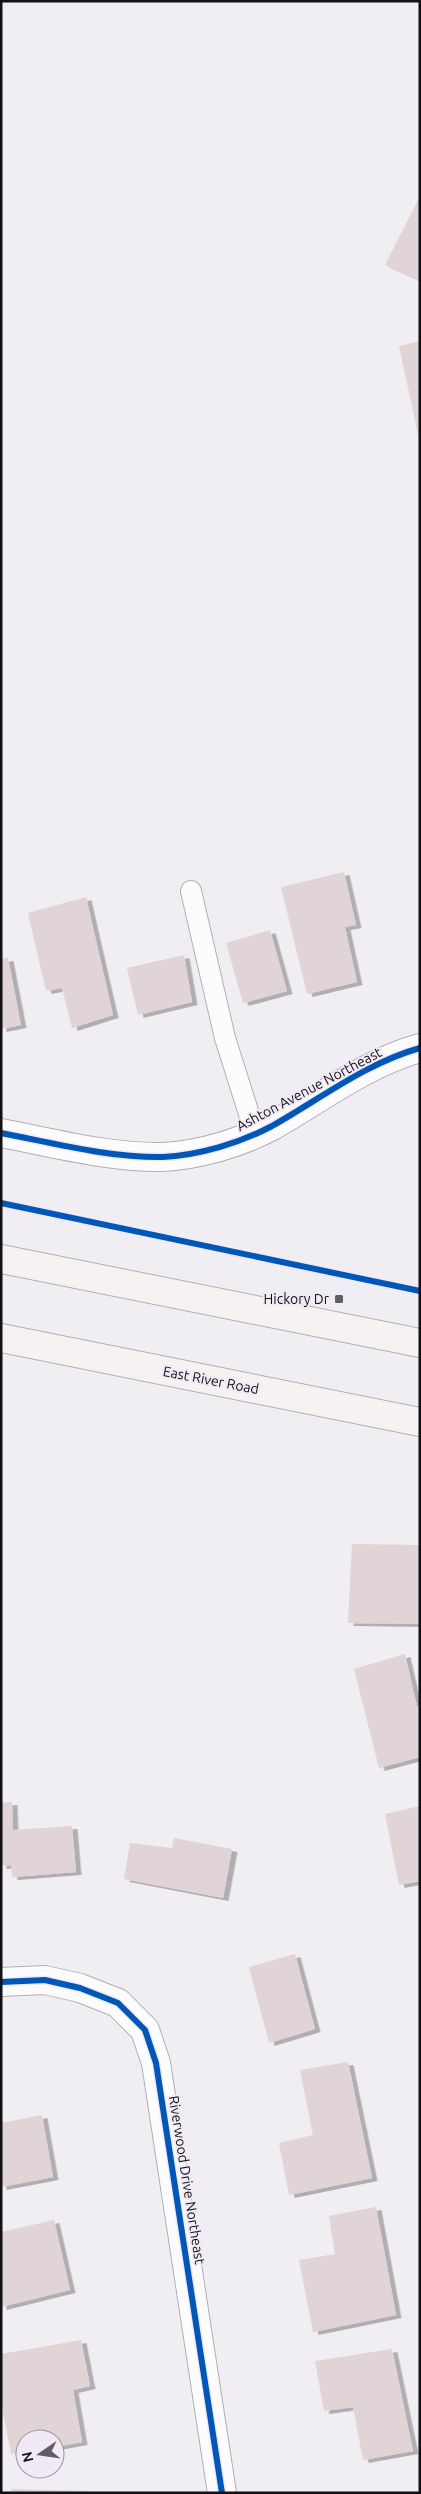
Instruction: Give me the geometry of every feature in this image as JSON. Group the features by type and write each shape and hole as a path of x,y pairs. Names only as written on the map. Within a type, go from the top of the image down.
{"main road":[{"path":"1,1259 420,1343"},
{"name":"East River Road","path":"1,1338 420,1422"}],"street":[{"name":"Ashton Avenue Northeast","path":"1,1134 113,1153 163,1156 209,1150 256,1133 383,1061 420,1048"},
{"name":"Riverwood Drive Northeast","path":"1,1982 45,1980 80,1988 118,2003 145,2030 156,2064 222,2493"}],"lane":[{"path":"191,891 225,1038 256,1133"}],"building":[{"path":"420,196 420,281 385,265"},
{"path":"420,341 420,439 419,439 399,346"},
{"path":"344,872 356,925 345,927 357,982 307,994 281,887"},
{"path":"86,897 113,1015 72,1028 62,988 46,991 28,913"},
{"path":"270,930 287,991 243,1003 226,943"},
{"path":"184,955 192,1002 138,1015 127,968"},
{"path":"8,958 21,1025 1,1029 1,959"},
{"path":"352,1544 420,1545 420,1624 348,1623"},
{"path":"405,1654 417,1707 420,1706 420,1757 379,1768 354,1669"},
{"path":"12,1802 13,1830 72,1826 76,1872 12,1877 11,1865 1,1866 1,1803"},
{"path":"420,1806 420,1881 399,1885 385,1814"},
{"path":"174,1838 232,1849 223,1898 124,1879 130,1843 172,1848"},
{"path":"295,1954 315,2029 269,2043 249,1967"},
{"path":"348,2062 372,2178 289,2195 279,2143 313,2135 300,2070"},
{"path":"42,2115 53,2177 1,2187 1,2123"},
{"path":"376,2207 396,2315 313,2332 299,2260 335,2254 329,2216"},
{"path":"54,2220 70,2290 1,2307 1,2232"},
{"path":"81,2340 90,2386 73,2390 82,2442 65,2445 65,2429 15,2429 15,2453 11,2454 1,2402 1,2354"},
{"path":"392,2349 413,2451 363,2460 353,2407 324,2411 315,2361"},
{"path":"11,2489 88,2491 88,2493 11,2493"}],"cycle path":[{"path":"1,1133 123,1155 163,1157 191,1154 233,1143 260,1132 362,1072 420,1048"},
{"path":"1,1203 420,1291"},
{"path":"1,1982 45,1980 80,1988 118,2003 145,2030 156,2063 222,2493"}],"place":[{"name":"Hickory Dr","path":"339,1299"}]}
